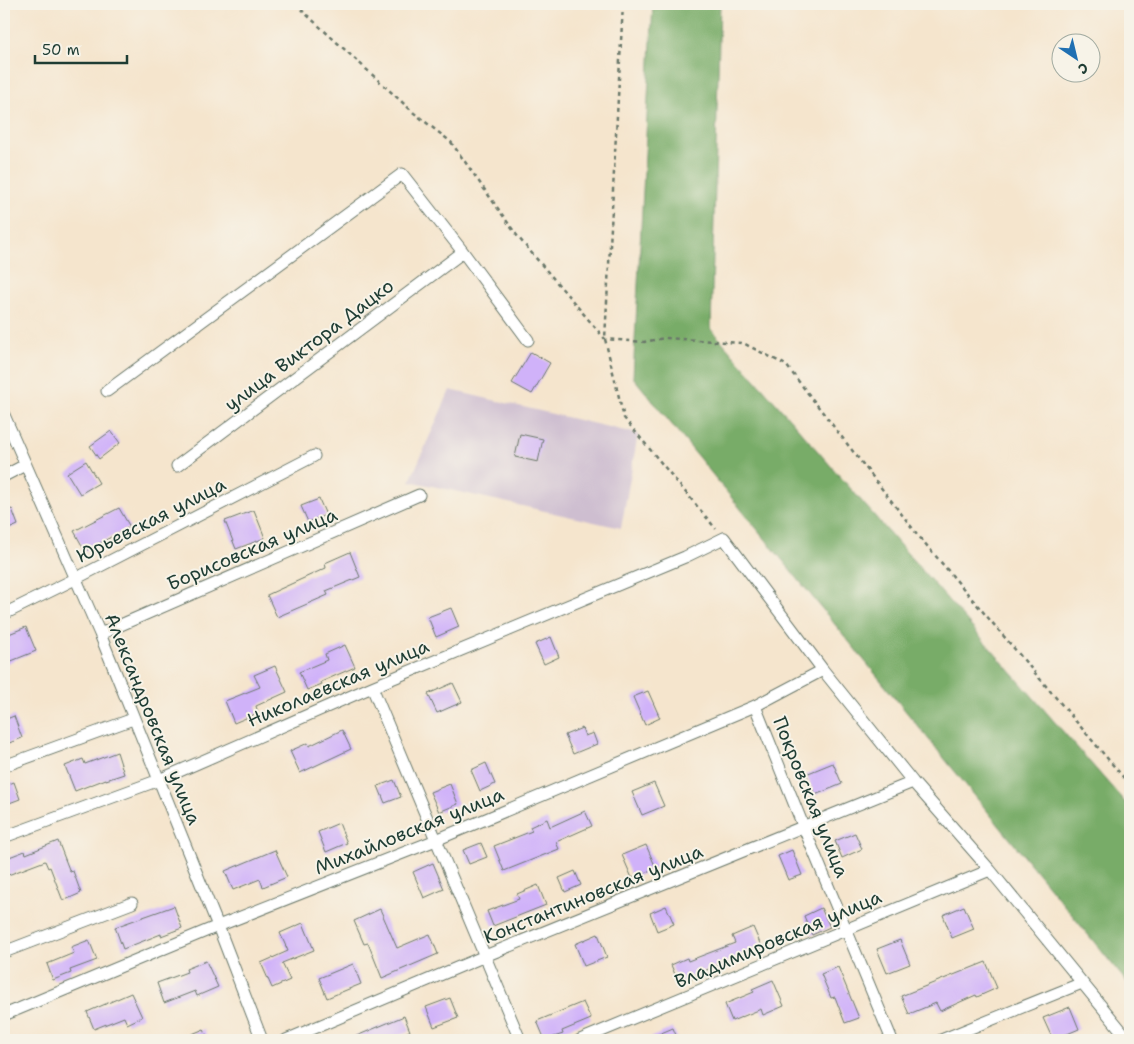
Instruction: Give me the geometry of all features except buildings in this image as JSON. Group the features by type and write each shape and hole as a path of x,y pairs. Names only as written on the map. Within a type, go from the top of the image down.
{"street":[{"path":"107,391 402,174 528,340"},
{"name":"улица Виктора Дацко","path":"177,466 462,252"},
{"name":"Александровская улица","path":"4,415 100,634 262,1040"},
{"name":"Юрьевская улица","path":"4,614 314,456"},
{"path":"4,476 25,465"},
{"name":"Борисовская улица","path":"100,634 419,496"},
{"path":"724,538 823,670 913,782 990,870 1129,1040"},
{"name":"Николаевская улица","path":"4,837 159,780 372,687 724,538"},
{"name":"Михайловская улица","path":"4,1015 218,926 436,840 755,706 823,670"},
{"path":"372,687 520,1040"},
{"name":"Покровская улица","path":"755,706 892,1040"},
{"path":"4,766 133,719"},
{"name":"Константиновская улица","path":"286,1040 485,956 804,828 913,782"},
{"name":"Владимировская улица","path":"580,1040 990,870"},
{"path":"4,952 132,903"},
{"path":"941,1040 1082,983"}],"path":[{"path":"295,4 414,113 451,142 518,237 605,339 644,342 665,338 743,343 786,365 917,534 1130,785"},
{"path":"623,4 605,339 624,418 724,538"}],"shaded area":[{"path":"450,390 638,434 621,528 410,481"}],"green space":[{"path":"653,4 720,4 711,329 1130,808 1130,986 633,377"}]}
